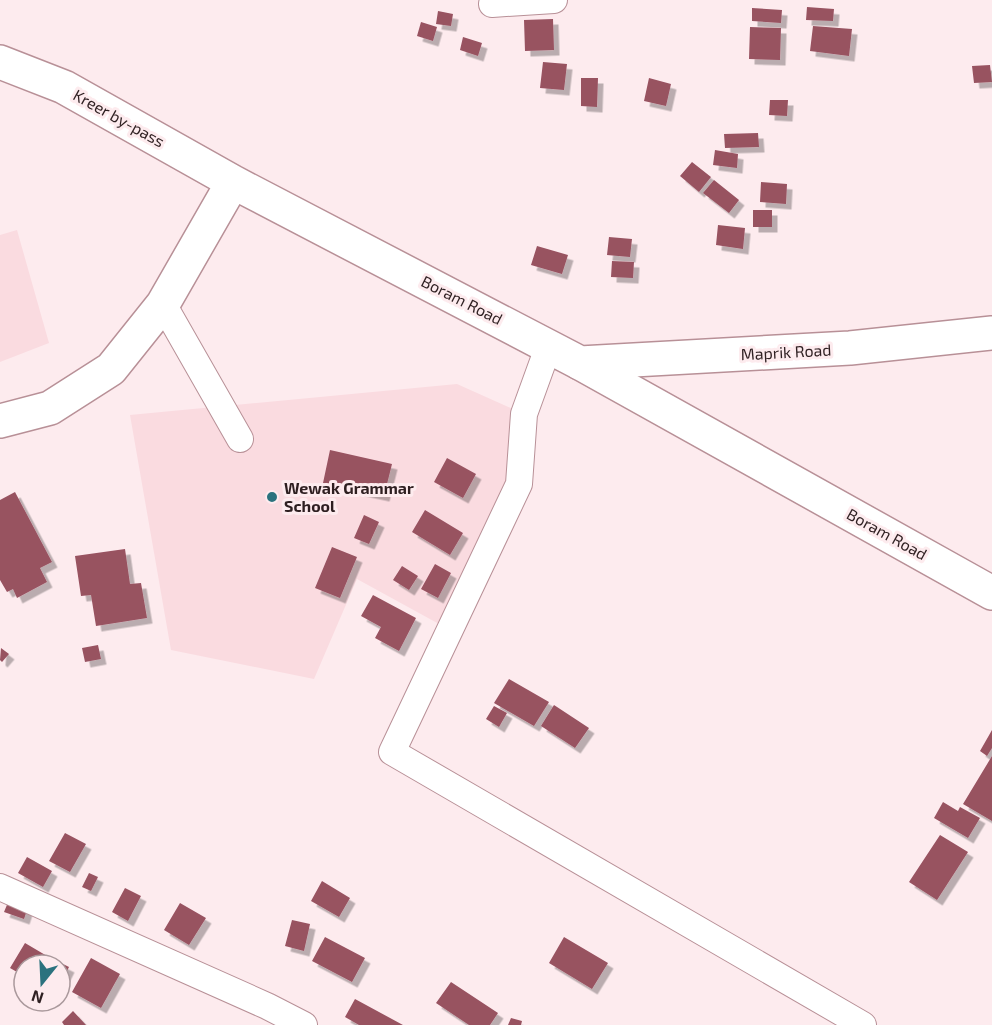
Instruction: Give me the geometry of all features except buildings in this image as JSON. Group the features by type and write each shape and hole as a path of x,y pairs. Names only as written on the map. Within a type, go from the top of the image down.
{"main road":[{"name":"Kreer by-pass","path":"0,62 64,87 234,182"},
{"path":"0,421 51,408 111,369 164,304 234,182"},
{"name":"Boram Road","path":"234,182 549,345 992,592"},
{"name":"Maprik Road","path":"580,363 850,348 992,333"}],"street":[{"path":"492,4 554,0"},
{"path":"164,304 240,439"},
{"path":"549,345 524,414 519,484 392,752 863,1025"},
{"path":"0,887 267,1006 304,1025"}],"shaded area":[{"path":"17,230 49,343 0,362 0,235"},
{"name":"Wewak Grammar School","path":"457,384 515,410 510,483 439,624 357,579 314,679 171,650 130,415"}],"place":[{"name":"Wewak Grammar School","path":"272,497"}]}
